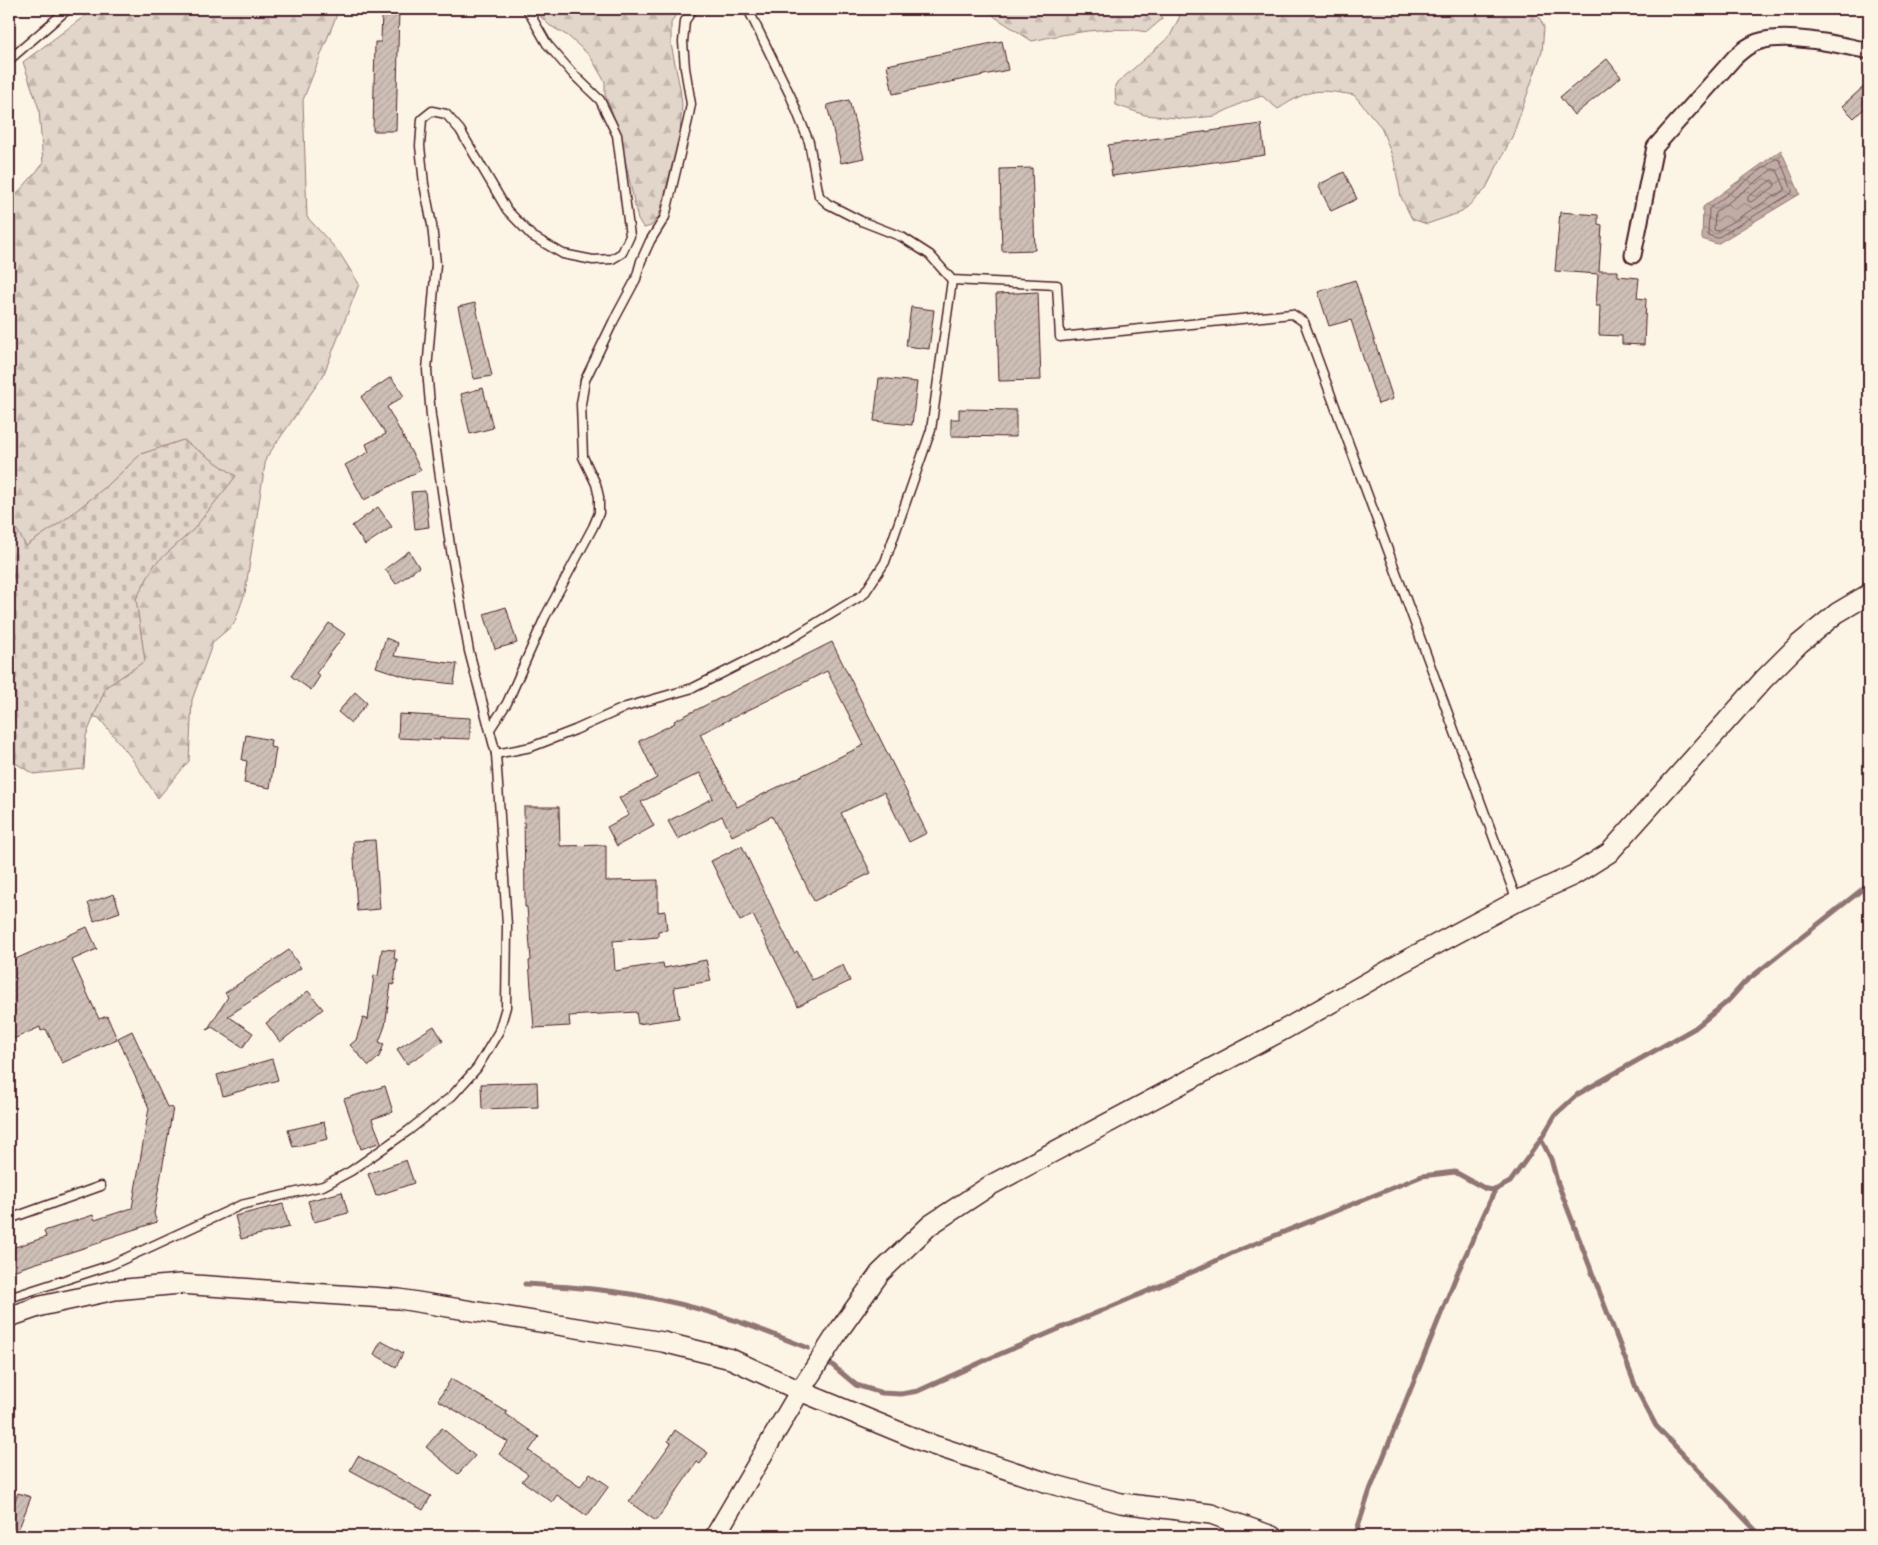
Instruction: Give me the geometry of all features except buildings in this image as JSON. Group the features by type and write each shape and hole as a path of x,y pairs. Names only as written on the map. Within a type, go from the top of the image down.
{"street":[{"path":"1633,255 1655,147 1735,57 1746,48 1760,41 1780,38 1829,43 1869,52"},
{"path":"715,1536 800,1391 838,1332 880,1273 930,1225 991,1185 1287,1028 1403,962 1517,901 1574,875 1609,853 1771,672 1799,644 1836,613 1869,594"},
{"path":"9,1317 41,1306 115,1290 180,1284 399,1299 663,1342 731,1360 800,1391 924,1442 1048,1483 1121,1503 1211,1514 1272,1536"}],"lane":[{"path":"9,60 68,9"},
{"path":"9,1298 111,1265 241,1205 323,1186 351,1171 408,1131 452,1096 482,1061 499,1031 506,1007 507,925 496,754 469,651 450,545 431,416 427,370 436,264 420,146 422,120 432,111 446,114 460,130 507,210 532,236 563,254 592,260 612,259 622,253 630,236 617,135 600,100 574,75 547,44 527,9"},
{"path":"490,729 508,703 545,617 593,528 599,513 599,497 596,484 583,457 581,404 585,380 612,322 636,279 650,240 666,216 691,104 683,42 685,21 693,9"},
{"path":"748,9 791,97 808,142 819,196 828,204 861,221 902,237 930,254 952,280 1057,285 1060,337 1292,314 1304,322 1517,901"},
{"path":"496,754 531,747 626,707 693,688 792,638 864,594 884,562 931,430 952,280"},
{"path":"9,1219 101,1186"}],"green space":[{"path":"92,9 339,9 303,100 307,217 339,252 359,284 323,376 266,458 245,593 234,624 213,642 192,700 189,761 158,798 130,756 99,718 50,704 9,688 9,203 43,164 39,109 23,62"},
{"path":"533,9 679,9 671,23 671,44 682,104 680,134 659,216 651,226 644,228 638,220 618,127 605,95 605,82 590,56 568,36 549,25"},
{"path":"988,9 1158,9 1162,19 1147,32 1119,29 1104,30 1032,41 995,17"},
{"path":"1175,9 1535,9 1544,27 1542,52 1513,135 1485,190 1462,212 1427,224 1412,219 1401,197 1394,161 1381,127 1354,95 1322,91 1314,92 1298,97 1278,109 1262,96 1244,102 1215,116 1186,119 1145,115 1116,105 1115,85 1170,36 1180,16"},
{"path":"183,440 236,476 193,530 155,564 136,599 145,661 106,687 86,736 84,769 33,774 9,759 9,516 26,546 67,518 108,485 141,454"}],"water":[{"path":"1781,150 1800,194 1717,244 1702,239 1703,207"}],"waterway":[{"path":"831,1364 856,1385 882,1393 901,1394 918,1391 1232,1253 1422,1176 1455,1172 1486,1189 1495,1190 1510,1182 1541,1139 1556,1114 1578,1094 1695,1028 1727,1002 1745,982 1869,884"},
{"path":"1541,1139 1551,1159 1557,1181 1637,1390 1656,1426 1761,1536"},
{"path":"1355,1536 1370,1490 1457,1274 1495,1190"},
{"path":"525,1284 578,1288 649,1297 720,1316 808,1348"}]}
